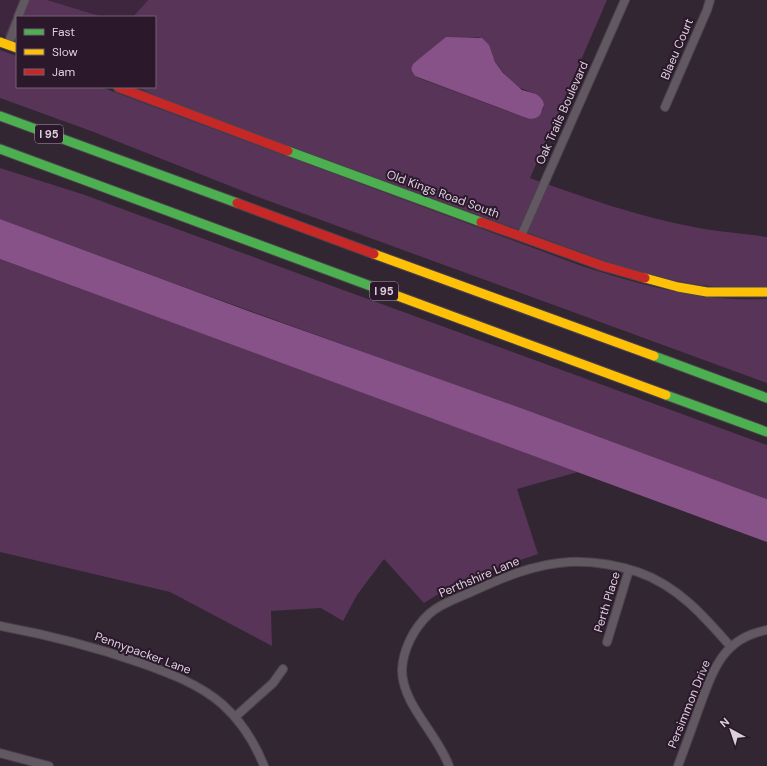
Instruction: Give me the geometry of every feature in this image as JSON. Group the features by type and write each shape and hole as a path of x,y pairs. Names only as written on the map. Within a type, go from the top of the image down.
{"main road":[{"name":"Old Kings Road South","path":"121,88 187,114 603,266 678,287 707,292 767,292"},
{"name":"I 95","path":"0,116 767,398"},
{"name":"I 95","path":"0,150 767,432"}],"street":[{"path":"18,16 25,0"},
{"name":"Oak Trails Boulevard","path":"521,236 624,0"},
{"name":"Blaeu Court","path":"664,107 710,0"},
{"path":"8,45 16,24"},
{"name":"Perthshire Lane","path":"449,766 435,738 412,704 406,692 402,668 405,652 414,632 426,616 436,608 507,576 535,567 565,562 584,562 608,565 629,570 655,580 682,597 703,615 731,647"},
{"name":"Perth Place","path":"607,642 629,570"},
{"name":"Pennypacker Lane","path":"0,626 45,635 107,652 165,672 191,683 221,703 235,717 251,740 264,766"},
{"name":"Persimmon Drive","path":"678,766 718,661 731,647 752,634 767,630"},
{"path":"235,717 273,683 283,668"},
{"path":"0,753 49,766"}],"shaded area":[{"path":"0,0 20,0 5,36 0,34"},
{"path":"20,0 47,0 100,16 16,16 16,40 5,36"},
{"path":"47,0 148,0 134,16 100,16"},
{"path":"148,0 607,0 530,178 611,206 652,218 703,229 767,237 767,287 747,288 698,285 625,268 176,105 139,88 156,88 156,16 134,16","holes":["479,37 501,69 517,86 539,97 542,100 543,110 530,119 419,78 412,72 414,63 459,38"]},
{"path":"446,37 482,38 489,45 495,62 503,73 522,90 536,94 540,97 544,105 540,115 536,118 530,119 415,76 412,70 414,63"},
{"path":"0,50 16,56 16,88 104,88 582,266 628,280 673,291 719,298 767,299 767,383 258,197 91,131 0,98"},
{"path":"0,168 85,195 767,445 767,499 0,219"},
{"path":"0,219 251,312 526,410 767,499 767,542 0,259"},
{"path":"0,259 578,472 517,489 538,554 497,568 450,587 424,603 384,559 357,595 343,621 321,608 271,611 272,646 170,592 0,552"}],"traffic: fast":[{"path":"0,116 237,203"},
{"path":"0,149 376,288"},
{"path":"288,151 481,222"},
{"path":"654,356 767,398"},
{"path":"666,395 767,432"}],"traffic: slow":[{"path":"0,42 16,48"},
{"path":"374,254 654,356"},
{"path":"645,278 678,287 707,292 767,292"},
{"path":"376,288 666,395"}],"traffic: jam":[{"path":"121,88 288,151"},
{"path":"237,203 374,254"},
{"path":"481,222 603,266 645,278"}]}
